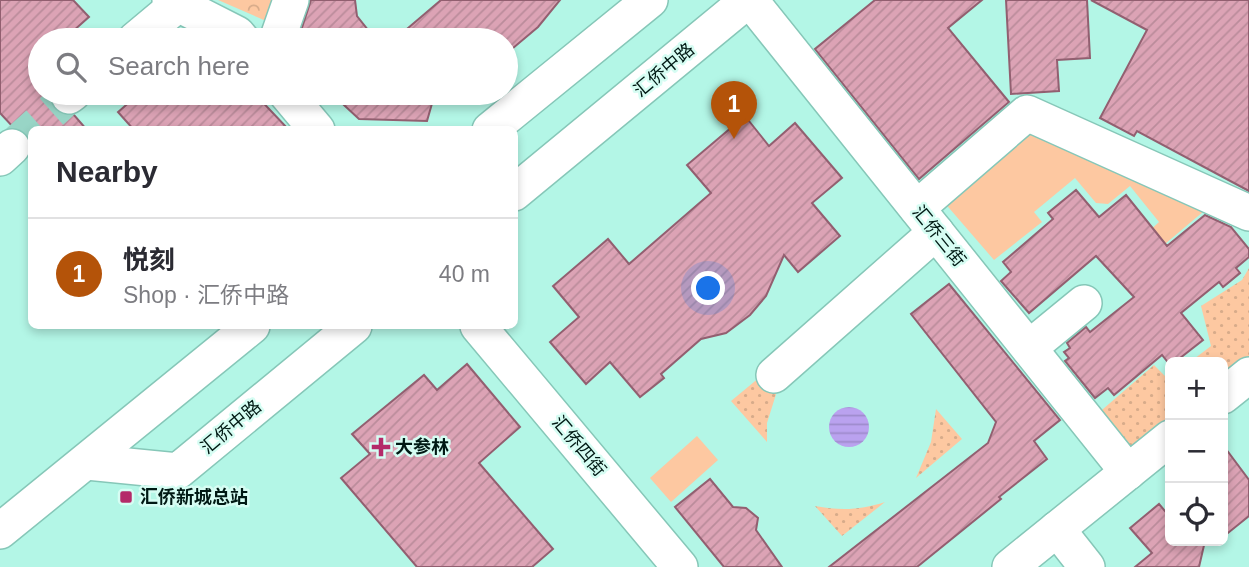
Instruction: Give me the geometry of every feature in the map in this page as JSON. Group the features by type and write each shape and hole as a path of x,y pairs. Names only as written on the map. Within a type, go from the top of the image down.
{"street":[{"path":"281,28 291,0"},
{"path":"495,126 650,0"},
{"name":"汇侨中路","path":"518,190 749,0"},
{"name":"汇侨三街","path":"749,0 1128,472"},
{"path":"147,28 174,2 225,28"},
{"path":"296,105 314,126"},
{"path":"774,375 927,220 1027,113 1249,213"},
{"path":"1029,348 1084,303"},
{"path":"6,514 87,462 248,329"},
{"name":"汇侨中路","path":"87,462 178,471 350,329"},
{"name":"汇侨四街","path":"481,329 680,567"},
{"path":"1228,392 1249,375"},
{"path":"1010,567 1165,442"},
{"path":"1057,529 1087,567"}],"green space":[{"path":"218,0 280,0 273,24"},
{"path":"1029,126 1210,206 1159,249 1146,234 1159,222 1130,186 1108,204 1096,203 1075,178 1034,212 1042,222 994,260 943,201"},
{"path":"1249,268 1249,373 1228,390 1228,357 1197,357 1211,346 1201,306 1242,280"},
{"path":"1154,365 1165,376 1165,441 1128,472 1088,422"},
{"path":"760,377 778,388 767,423 767,442 731,401"},
{"path":"936,409 962,439 916,478 931,442"},
{"path":"697,436 718,460 671,502 650,478"},
{"path":"885,502 842,536 815,506 851,509"}],"shaded area":[{"path":"849,407 857,408 863,413 868,419 868,435 863,441 857,446 849,447 841,446 835,441 830,435 829,427 830,419 835,413 841,408"}],"building":[{"path":"0,0 73,0 89,17 77,28 28,28 28,105 51,105 62,115 74,115 84,126 28,126 28,136 13,127 0,113"},
{"path":"311,0 355,0 357,16 366,28 302,28"},
{"path":"441,0 560,0 538,27 518,44 518,28 408,28"},
{"path":"875,0 982,0 948,28 1009,102 919,179 815,49"},
{"path":"1006,0 1087,0 1090,58 1057,60 1059,91 1011,94"},
{"path":"1091,0 1249,0 1249,191 1137,131 1134,136 1100,118 1147,30"},
{"path":"126,105 265,105 285,126 130,126 118,112"},
{"path":"344,105 432,105 427,121 359,119"},
{"path":"745,116 769,146 795,123 842,178 812,203 840,236 798,272 784,255 766,296 750,315 726,333 701,339 661,374 664,378 640,397 610,362 586,384 550,342 579,317 553,286 608,239 629,264 711,193 687,165"},
{"path":"1076,190 1099,217 1126,195 1167,246 1205,215 1231,227 1249,249 1249,257 1236,268 1240,273 1223,287 1219,282 1181,313 1203,340 1181,357 1165,359 1162,355 1114,395 1108,388 1095,398 1065,361 1069,358 1064,352 1070,348 1067,343 1086,327 1090,332 1134,297 1096,256 1029,313 1001,281 1011,272 1003,262 1053,219 1048,213"},
{"path":"949,284 1060,420 1034,441 1047,459 917,567 829,567 988,443 996,422 911,314"},
{"path":"467,364 520,427 479,463 553,549 532,567 417,567 341,478 370,454 352,434 424,375 437,390"},
{"path":"1228,452 1249,480 1249,516 1228,533"},
{"path":"710,479 733,507 746,508 758,518 756,530 782,567 724,567 675,507"},
{"path":"1159,504 1165,511 1165,546 1204,546 1199,567 1135,567 1152,553 1130,528"}],"tunnel":[{"path":"35,126 59,105"},
{"path":"12,147 28,133"}],"place":[{"name":"悦刻","path":"734,139"},
{"name":"大参林","path":"381,447"},
{"name":"汇侨新城总站","path":"126,497"}]}
